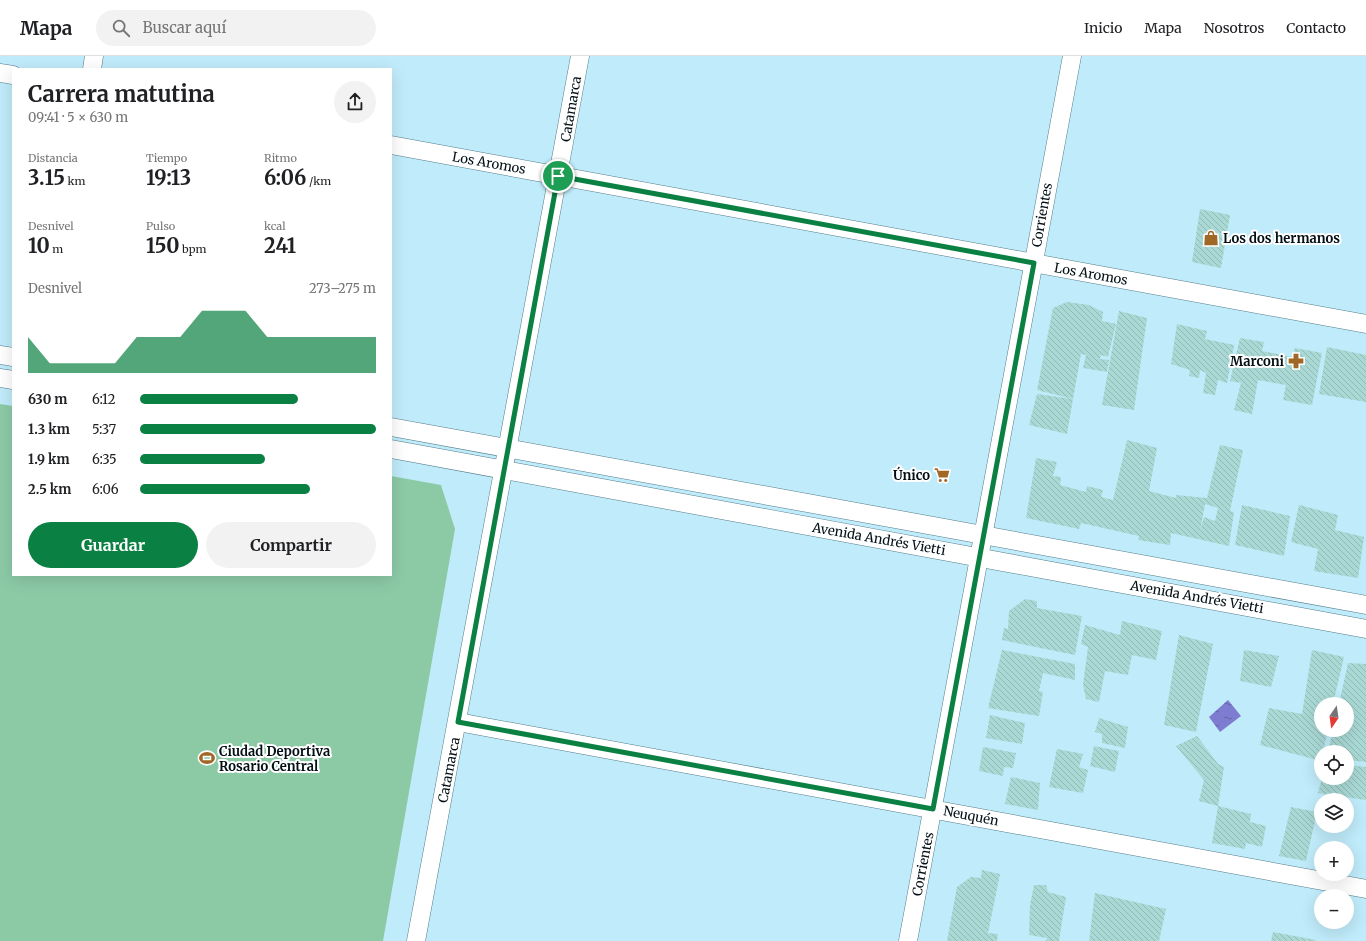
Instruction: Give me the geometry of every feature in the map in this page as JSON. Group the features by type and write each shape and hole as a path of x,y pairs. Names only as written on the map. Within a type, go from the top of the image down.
{"street":[{"path":"92,68 94,56"},
{"name":"Catamarca","path":"416,941 458,722 580,56"},
{"name":"Corrientes","path":"908,941 1072,56"},
{"path":"0,73 12,75"},
{"name":"Los Aromos","path":"392,145 1366,324"},
{"path":"0,355 12,357"},
{"path":"0,378 12,380"},
{"name":"Avenida Andrés Vietti","path":"392,427 1366,605"},
{"name":"Avenida Andrés Vietti","path":"392,450 1366,629"},
{"name":"Neuquén","path":"458,722 1366,889"}],"green space":[{"name":"Ciudad Deportiva Rosario Central","path":"0,404 12,406 12,576 392,576 392,476 441,485 455,529 383,941 0,941"}],"water":[{"path":"1228,700 1241,716 1220,732 1209,717"}],"building":[{"name":"Los dos hermanos","path":"1200,209 1230,215 1221,268 1192,262"},
{"path":"1067,302 1089,305 1103,312 1102,321 1116,324 1108,357 1101,355 1100,359 1109,360 1107,372 1083,368 1086,355 1081,354 1073,399 1037,390 1053,308"},
{"path":"1119,311 1147,318 1134,410 1102,405"},
{"path":"1177,324 1207,331 1205,339 1234,345 1227,383 1218,380 1215,395 1203,393 1206,373 1200,370 1199,378 1189,376 1190,370 1171,364"},
{"path":"1240,338 1264,342 1262,351 1292,357 1295,348 1322,353 1312,405 1283,400 1286,385 1258,380 1252,414 1234,410 1241,383 1230,381"},
{"path":"1327,347 1366,355 1366,402 1319,394"},
{"path":"1037,394 1073,399 1067,434 1029,425"},
{"path":"1127,440 1157,448 1149,491 1176,498 1176,495 1207,498 1220,445 1243,450 1230,511 1234,512 1229,546 1171,533 1170,545 1138,540 1139,536 1081,523 1079,529 1026,518 1036,458 1057,462 1053,476 1061,477 1060,485 1086,492 1087,486 1103,490 1101,497 1113,500","holes":["1205,504 1218,508 1215,521 1204,517 1200,531"]},
{"path":"1242,505 1290,516 1284,556 1235,545"},
{"path":"1299,505 1338,515 1335,530 1364,537 1358,578 1314,571 1318,549 1291,542"},
{"path":"1025,599 1037,601 1037,608 1082,616 1075,655 1002,640 1004,628 1008,629 1009,611"},
{"path":"1122,621 1162,631 1156,660 1132,655 1128,675 1105,671 1099,702 1086,699 1083,685 1088,647 1081,644 1085,625 1120,635"},
{"path":"1179,635 1213,644 1196,732 1164,725"},
{"path":"1002,650 1075,664 1075,680 1043,673 1039,691 1043,692 1039,716 988,708"},
{"path":"1244,650 1279,656 1271,687 1240,681"},
{"path":"1312,650 1344,657 1335,697 1314,697 1314,737 1326,737 1325,745 1314,745 1314,759 1260,745 1269,708 1302,714"},
{"path":"1348,663 1366,664 1366,762 1354,761 1354,745 1330,745 1331,737 1354,737 1354,697 1341,697"},
{"path":"990,715 1025,723 1022,744 986,738"},
{"path":"1099,718 1128,727 1125,748 1102,743 1102,734 1095,732"},
{"path":"1197,736 1218,764 1224,767 1218,806 1199,801 1204,780 1176,746"},
{"path":"1094,746 1119,751 1115,772 1090,766"},
{"path":"983,747 1016,753 1013,768 1004,767 1003,776 979,771"},
{"path":"1057,749 1083,754 1079,767 1088,770 1083,793 1049,787"},
{"path":"1354,766 1366,767 1366,800 1354,798 1354,793 1318,793 1320,785 1354,785"},
{"path":"1011,777 1040,783 1038,810 1005,804"},
{"path":"1218,806 1251,814 1250,822 1266,826 1262,847 1246,843 1245,849 1212,843"},
{"path":"1291,807 1314,811 1314,825 1306,861 1279,856"},
{"path":"982,870 1000,874 988,933 998,934 997,941 947,941 957,887 971,877 981,878"},
{"path":"1034,885 1046,885 1048,892 1066,897 1059,941 1046,941 1047,938 1029,935 1030,905"},
{"path":"1095,893 1166,909 1159,941 1089,941"},
{"path":"1273,932 1316,940 1271,941"}],"place":[{"name":"Los dos hermanos","path":"1211,238"},
{"name":"Marconi","path":"1296,361"},
{"name":"Único","path":"942,475"},
{"name":"Ciudad Deportiva Rosario Central","path":"207,758"}],"route":[{"path":"558,176 1034,263 933,809 458,722 558,176"}]}
